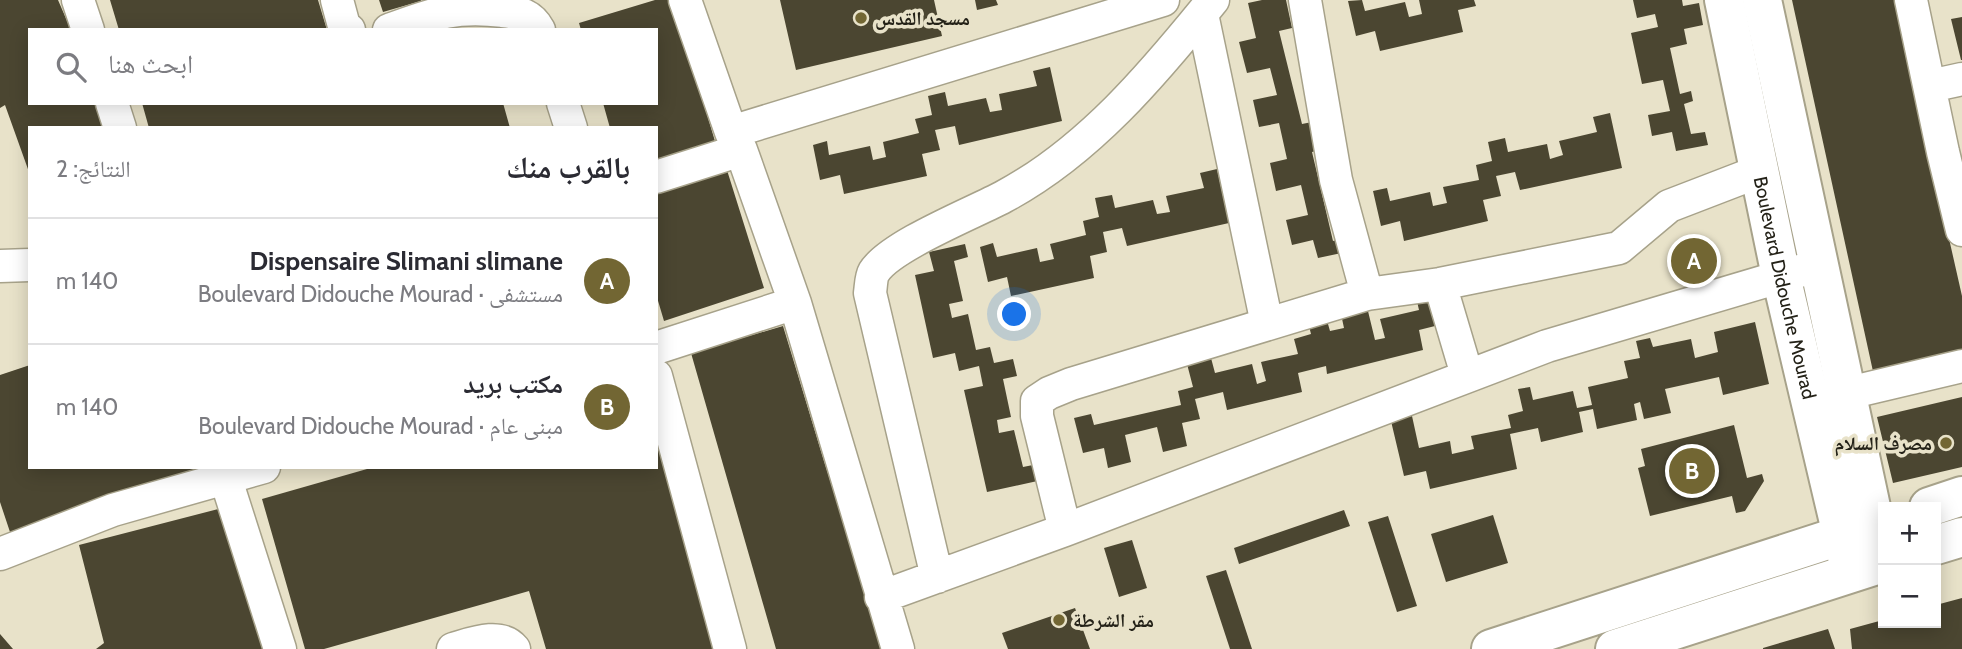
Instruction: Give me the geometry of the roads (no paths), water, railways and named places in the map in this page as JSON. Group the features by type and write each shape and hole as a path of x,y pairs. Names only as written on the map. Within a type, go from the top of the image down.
{"main road":[{"name":"Boulevard Didouche Mourad","path":"1724,0 1781,276 1828,398 1867,528 1872,566"},
{"name":"Boulevard Didouche Mourad","path":"1762,0 1818,266 1828,398"},
{"path":"1941,503 1962,496"},
{"path":"1490,649 1867,528"},
{"path":"1941,543 1962,537"},
{"path":"1615,649 1872,566"}],"street":[{"path":"78,0 87,28"},
{"path":"337,0 346,28"},
{"path":"685,0 795,303 898,649"},
{"path":"658,176 736,141 1163,0"},
{"path":"1304,0 1336,180 1367,294"},
{"path":"1911,0 1962,230"},
{"path":"1207,7 1267,324"},
{"path":"937,577 870,293 873,274 883,262 907,246 1006,196 1056,164 1098,128 1125,100 1207,7"},
{"path":"395,28 436,13 471,8 526,15 534,20 538,28"},
{"path":"1930,86 1962,79"},
{"path":"113,105 119,126"},
{"path":"564,105 570,126"},
{"path":"1065,530 1037,416 1037,401 1049,393 1367,294 1440,284 1619,248 1670,206 1760,171"},
{"path":"0,266 28,265"},
{"path":"881,597 1065,530 1547,346 1818,266"},
{"path":"1440,284 1467,375"},
{"path":"658,347 795,303"},
{"path":"1828,398 1962,366"},
{"path":"658,383 730,649"},
{"path":"0,554 113,510 224,473 251,469"},
{"path":"224,473 279,649"},
{"path":"453,649 500,640 512,645 514,649"}],"place":[{"name":"مسجد القدس","path":"861,18"},
{"name":"Dispensaire Slimani slimane","path":"1694,261"},
{"name":"مصرف السلام","path":"1946,443"},
{"name":"مكتب بريد","path":"1692,471"},
{"name":"مقر الشرطة","path":"1059,620"}]}
